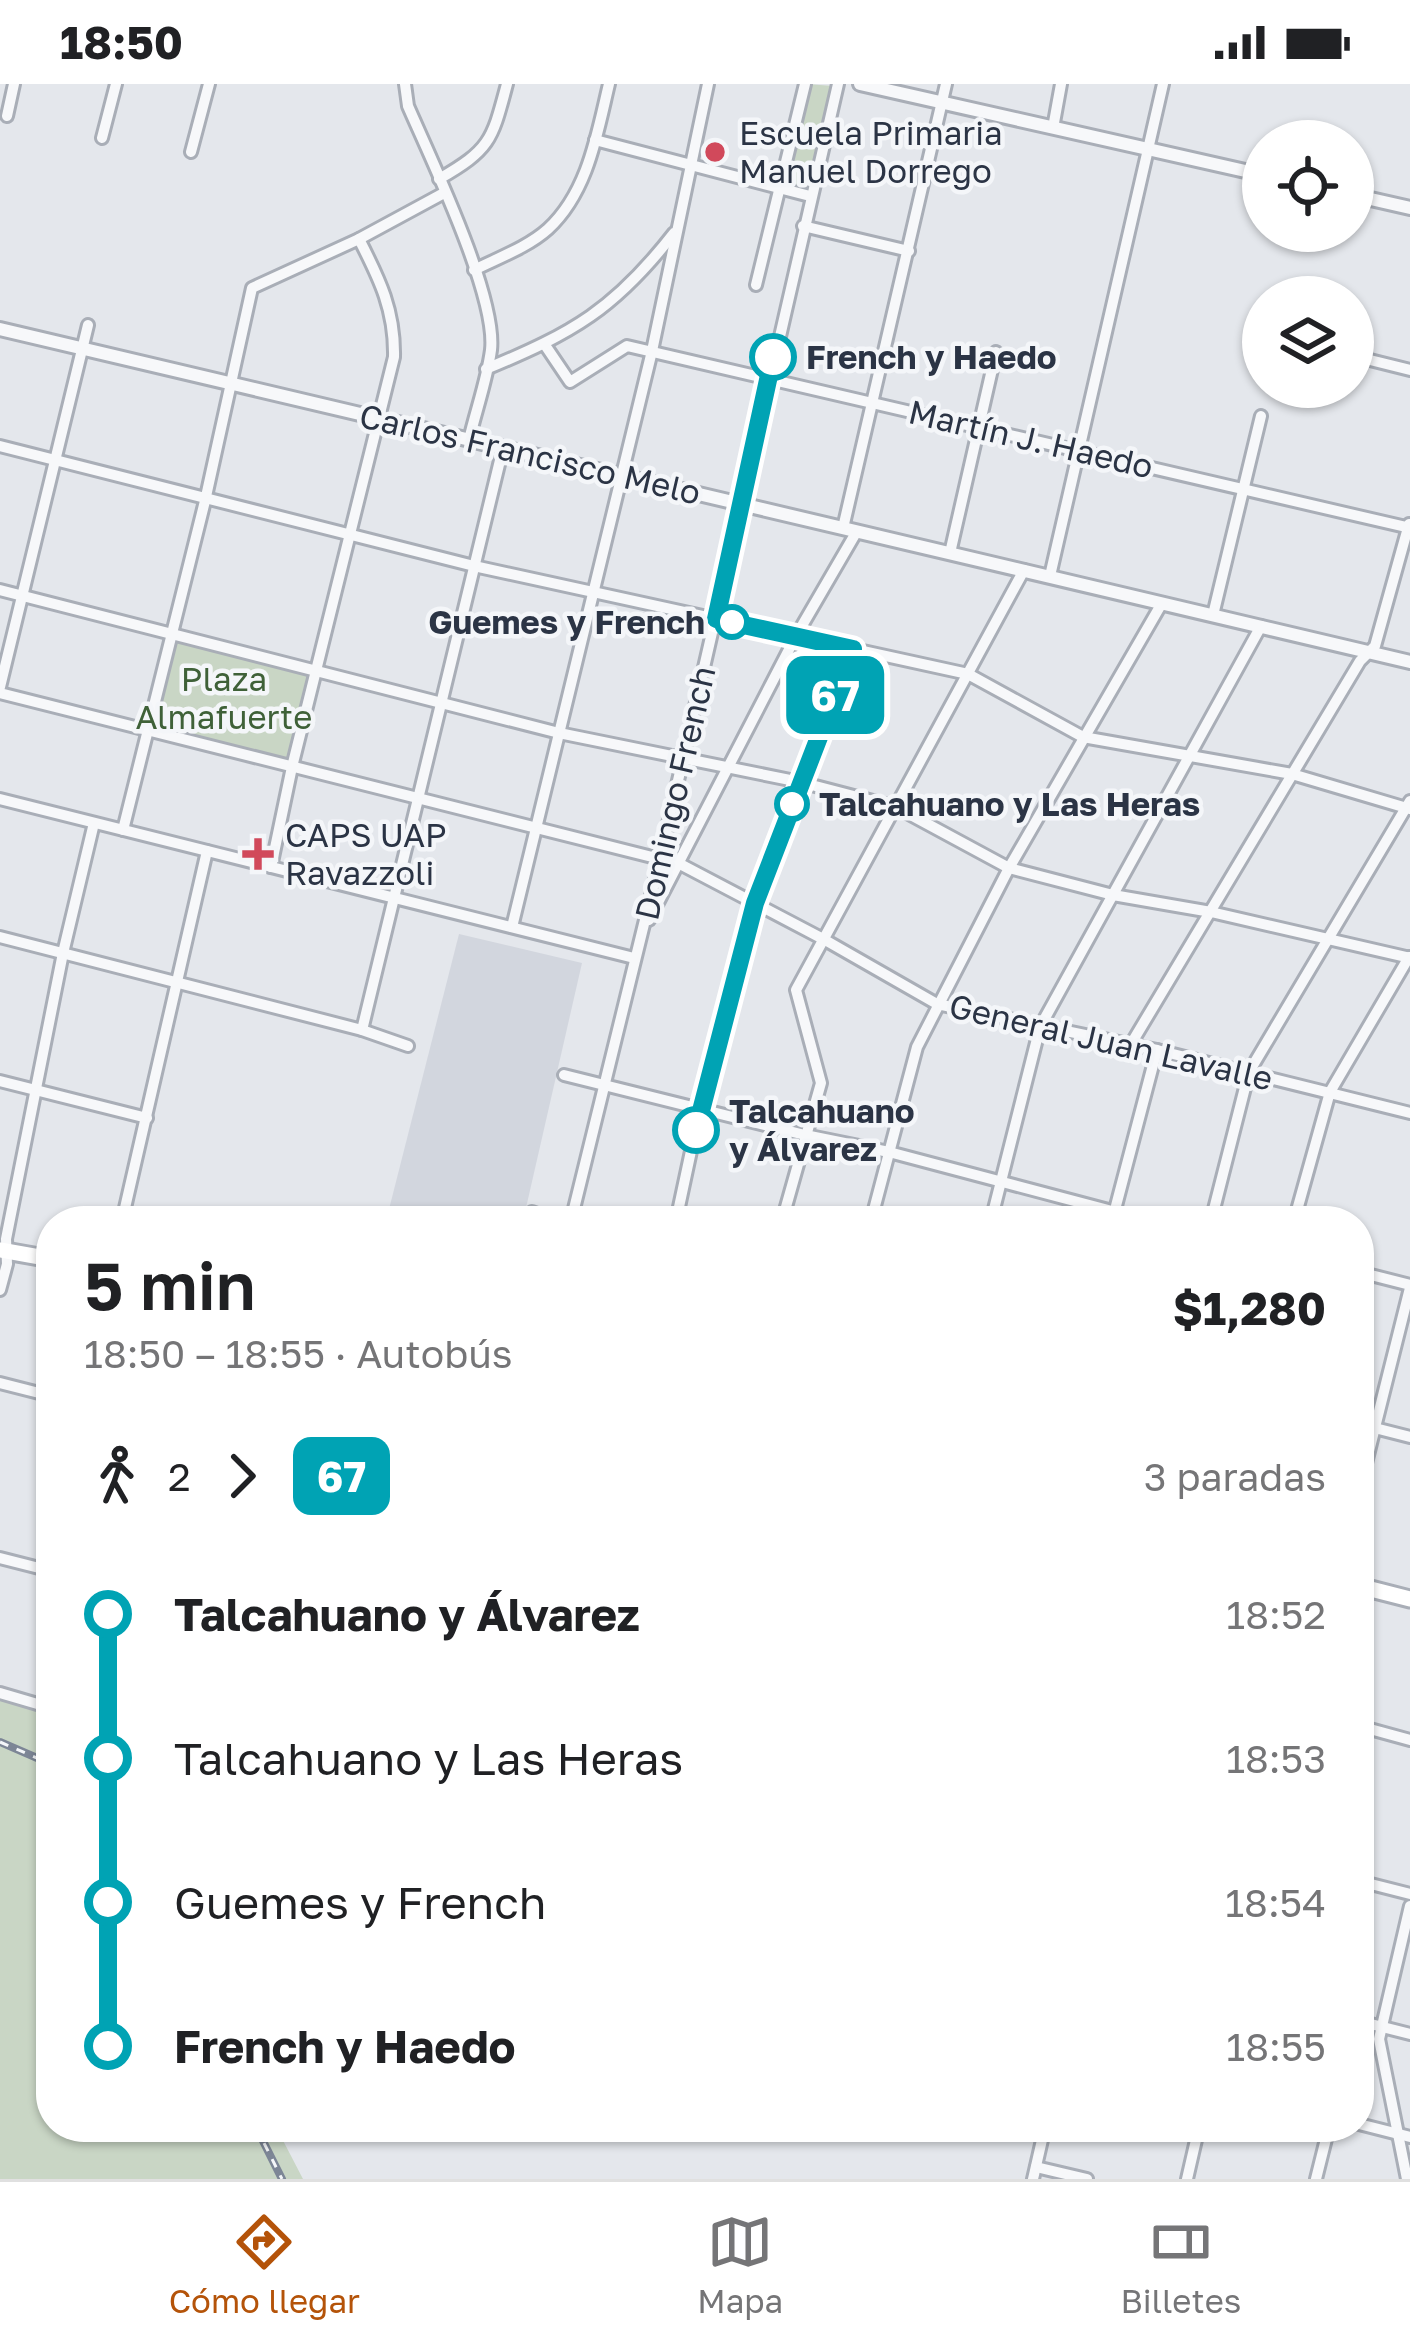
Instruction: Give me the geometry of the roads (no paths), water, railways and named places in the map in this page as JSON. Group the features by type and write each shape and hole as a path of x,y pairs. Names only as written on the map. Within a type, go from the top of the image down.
{"main road":[{"path":"3,1251 36,1256"},
{"path":"1374,1590 1410,1599"}],"street":[{"path":"7,116 14,84"},
{"path":"102,138 116,84"},
{"path":"191,152 209,84"},
{"path":"405,84 408,106 489,317 491,347 469,440"},
{"path":"439,179 476,158 494,130 507,84"},
{"path":"474,270 548,229 569,203 586,171 609,84"},
{"path":"512,927 652,352 708,84"},
{"path":"756,285 805,84"},
{"name":"Domingo French","path":"576,1206 838,84"},
{"path":"860,84 1242,170"},
{"path":"642,932 850,530 946,84"},
{"path":"1053,128 1061,84"},
{"path":"1050,576 1163,84"},
{"path":"595,140 810,196"},
{"path":"123,830 205,501 252,287 359,239 444,193"},
{"path":"1374,200 1410,208"},
{"path":"803,226 909,251"},
{"path":"486,369 545,345 587,320 636,282 676,230"},
{"path":"271,867 394,357 395,324 387,293 359,239"},
{"path":"0,690 88,326"},
{"name":"Carlos Francisco Melo","path":"0,329 1410,662"},
{"path":"545,345 570,382 627,346 652,352"},
{"name":"Martín J. Haedo","path":"652,352 1410,525"},
{"path":"950,553 996,352"},
{"path":"1374,361 1410,370"},
{"path":"1213,615 1261,416"},
{"path":"0,446 475,566 968,674 1083,737 1292,774 1409,806 1249,1072 1215,1206"},
{"path":"362,1030 503,448"},
{"path":"1130,1044 1377,641 1410,525"},
{"path":"786,1206 820,1083 796,990 1024,570"},
{"path":"0,590 560,733 800,782 896,807 1009,868 1113,896 1211,912 1410,957 1330,1092 1298,1206"},
{"path":"875,1206 917,1047 937,1004 1009,868 1162,603"},
{"path":"995,1206 1040,1027 1261,626"},
{"path":"679,1206 755,903 853,649"},
{"name":"General Juan Lavalle","path":"0,690 680,864 937,1004 1130,1044 1410,1113"},
{"path":"0,799 634,958"},
{"path":"0,1290 5,1239 94,823"},
{"path":"126,1206 207,851"},
{"path":"0,937 408,1046"},
{"path":"1116,1206 1156,1050"},
{"path":"564,1076 889,1152 1078,1206"},
{"path":"0,1081 147,1118"},
{"path":"1374,1276 1410,1287 1374,1436"},
{"path":"0,1383 36,1392"},
{"path":"1376,1429 1410,1437"},
{"path":"0,1558 36,1567"},
{"path":"0,1693 36,1701"},
{"path":"1374,1730 1410,1740"},
{"path":"1374,1885 1410,1894"},
{"path":"1406,2179 1404,2136 1380,2026 1410,1906"},
{"path":"1374,2025 1410,2034"},
{"path":"1374,2128 1404,2136"},
{"path":"1041,2142 1034,2173 1087,2179"},
{"path":"1186,2179 1195,2142"},
{"path":"1316,2179 1325,2142"}],"railway":[{"path":"0,1742 36,1758"},
{"path":"264,2142 282,2179"}],"place":[{"name":"Escuela Primaria Manuel Dorrego","path":"715,152"},
{"name":"French y Haedo","path":"773,357"},
{"name":"Guemes y French","path":"732,622"},
{"name":"Talcahuano y Las Heras","path":"792,804"},
{"name":"CAPS UAP Ravazzoli","path":"258,854"},
{"name":"Talcahuano y Álvarez","path":"696,1130"}],"park label":[{"name":"Plaza Almafuerte","path":"224,698"}]}
